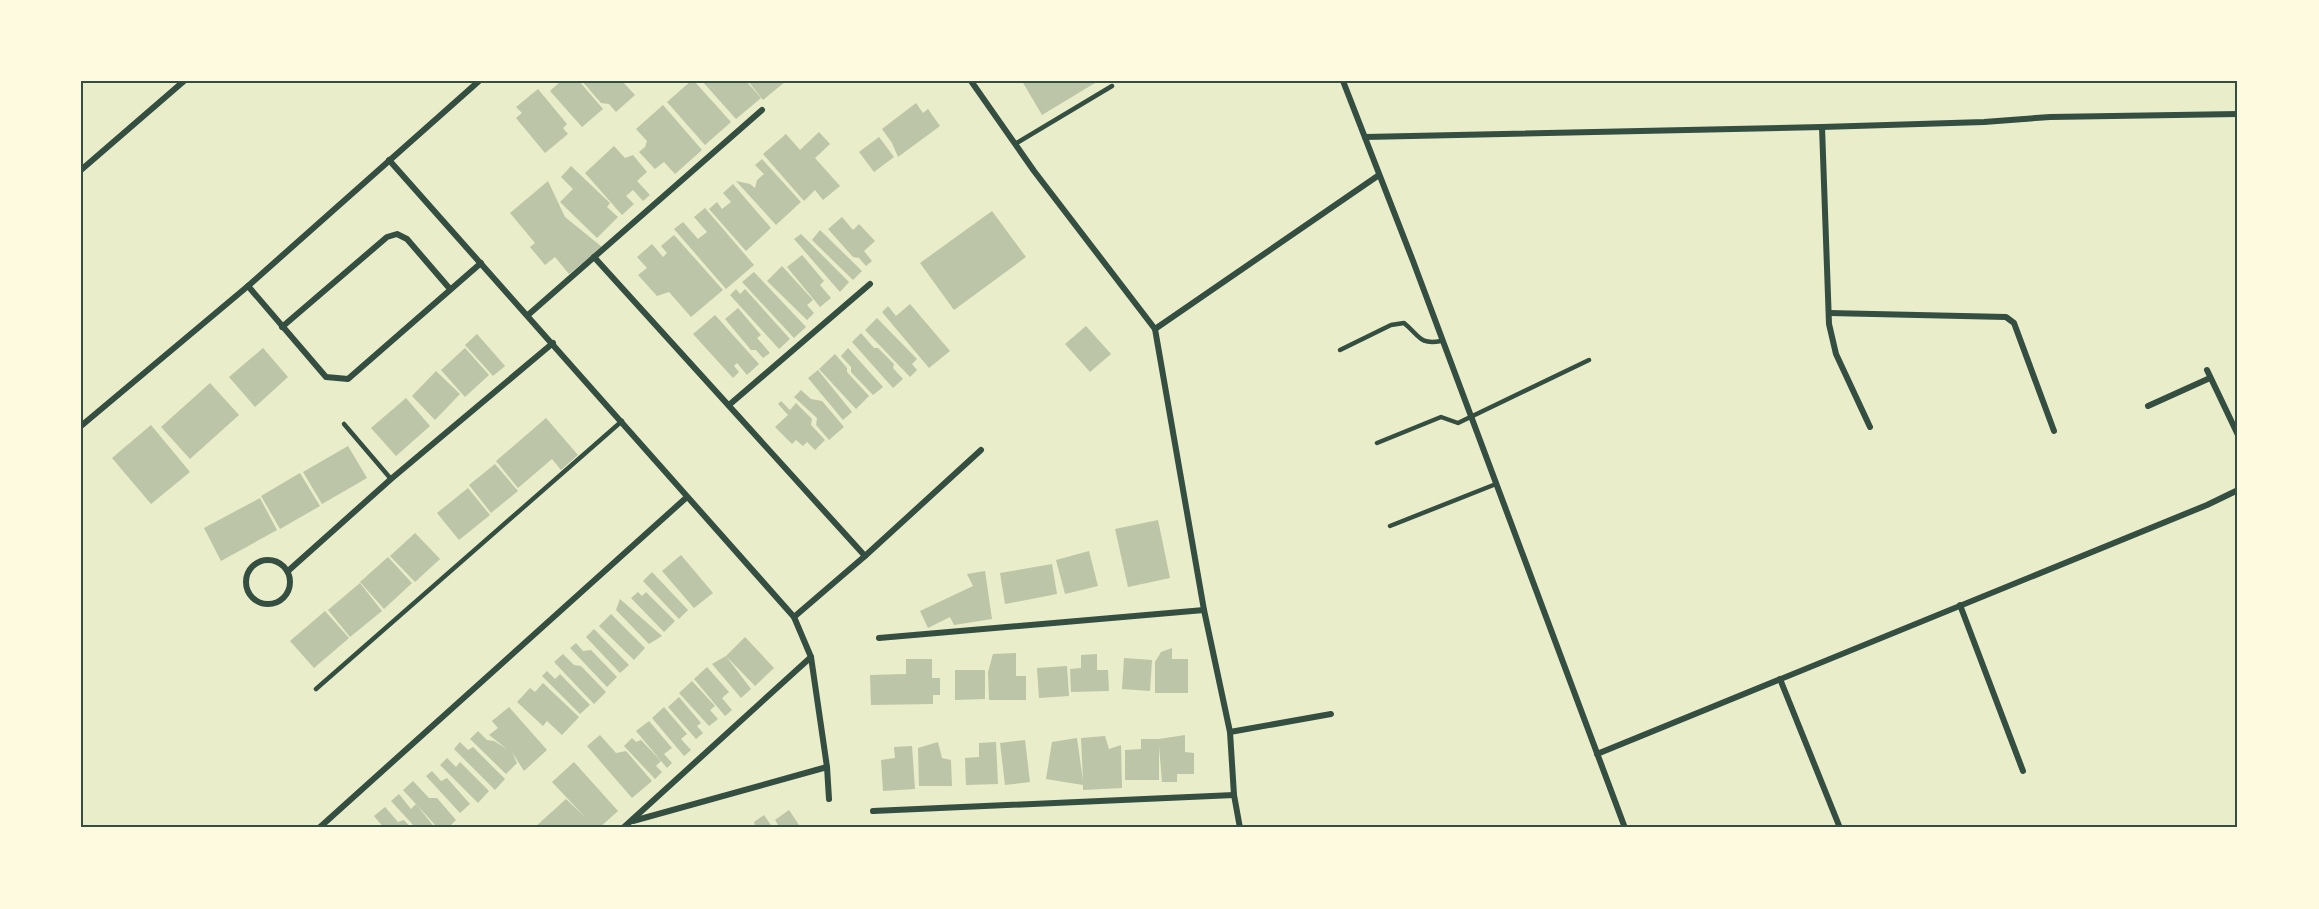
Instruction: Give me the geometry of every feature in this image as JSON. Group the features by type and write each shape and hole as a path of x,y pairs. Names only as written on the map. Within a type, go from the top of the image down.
{"street":[{"path":"81,170 184,81"},
{"path":"81,426 248,286 478,81"},
{"path":"971,81 1015,144 1155,329 1204,610 1230,732 1234,795 1240,828"},
{"path":"1343,81 1625,828"},
{"path":"528,315 762,110"},
{"path":"1365,137 1822,127 1984,122 2050,117 2238,114"},
{"path":"1822,127 1829,324 1836,354 1870,427"},
{"path":"389,160 794,617 811,657 827,767 829,799"},
{"path":"1155,329 1379,175"},
{"path":"282,327 387,237 397,234 407,239 450,289"},
{"path":"594,257 866,556"},
{"path":"248,286 326,377 348,379 481,263"},
{"path":"729,405 870,284"},
{"path":"1828,313 2006,317 2014,322 2054,431"},
{"path":"288,571 391,479 553,344"},
{"path":"2206,370 2238,435"},
{"path":"2148,405 2210,378"},
{"path":"794,617 866,556 981,450"},
{"path":"1597,754 2207,505 2238,490"},
{"path":"319,828 687,497"},
{"path":"265,560 275,561 288,571 291,586 286,597 278,603 267,605 256,602 249,594 246,583 248,573 254,564 265,560"},
{"path":"1960,605 2023,771"},
{"path":"879,638 1204,610"},
{"path":"623,828 811,657"},
{"path":"1780,679 1840,828"},
{"path":"1230,732 1331,714"},
{"path":"630,822 827,767"},
{"path":"873,811 1234,795"}],"lane":[{"path":"1015,144 1112,86"},
{"path":"1341,350 1391,325 1404,323 1420,339 1428,343 1441,341"},
{"path":"1377,443 1441,417 1458,423 1589,360"},
{"path":"316,689 622,421"},
{"path":"344,424 391,479"},
{"path":"1390,526 1496,484"}],"building":[{"path":"561,81 579,81 603,109 582,127 550,91"},
{"path":"582,81 622,81 635,95 616,112 609,104 601,103"},
{"path":"691,81 694,81 731,122 705,145 667,102"},
{"path":"702,81 746,81 761,98 736,119"},
{"path":"748,81 786,81 763,100"},
{"path":"1022,81 1094,81 1095,83 1042,115"},
{"path":"538,89 567,124 563,128 568,134 545,153 516,118 522,113 516,107"},
{"path":"916,103 923,113 928,109 940,126 898,157 882,129"},
{"path":"663,105 702,150 675,174 664,162 655,169 639,152 645,147 647,141 636,129"},
{"path":"819,132 830,144 815,158 840,186 823,200 815,190 804,201 763,154 786,134 800,150"},
{"path":"879,137 894,157 874,172 859,152"},
{"path":"614,146 625,158 633,155 647,172 637,181 650,195 643,201 633,190 626,196 634,204 622,215 585,173"},
{"path":"762,159 801,202 776,225 736,181 750,184 755,188 757,180 764,174 755,165"},
{"path":"571,166 610,203 607,207 618,217 597,238 560,202 573,189 561,177"},
{"path":"548,181 565,217 602,247 569,274 555,257 545,265 530,247 535,243 510,213"},
{"path":"733,184 771,228 746,251 709,209 717,202 722,209 731,202 723,193"},
{"path":"705,208 754,265 726,289 674,229 683,222 698,239 707,232 694,217"},
{"path":"992,211 1026,257 954,310 920,263"},
{"path":"842,217 853,230 859,224 875,241 864,251 872,261 866,266 859,258 853,257 828,229"},
{"path":"820,230 862,271 853,280 812,240"},
{"path":"801,234 849,282 840,292 794,239"},
{"path":"674,235 723,290 691,317 669,292 657,296 638,275 647,268 637,257 652,244 663,257 667,253 661,246"},
{"path":"802,255 824,281 820,285 831,298 820,307 787,267"},
{"path":"782,266 813,300 807,305 814,313 807,320 767,281"},
{"path":"754,272 806,327 794,338 742,282"},
{"path":"736,289 740,294 745,289 790,339 779,349 730,295"},
{"path":"910,304 950,351 929,368 882,312 888,306 896,316"},
{"path":"738,308 761,335 757,338 770,353 763,358 756,350 751,350 725,319"},
{"path":"715,315 759,364 747,375 737,363 734,366 739,372 733,378 693,334"},
{"path":"877,318 917,359 912,364 917,370 910,377 865,330"},
{"path":"1086,326 1111,354 1090,372 1065,344"},
{"path":"861,333 874,348 878,348 894,364 893,368 903,379 893,388 852,342"},
{"path":"477,334 505,366 493,376 465,345"},
{"path":"263,348 288,377 255,407 229,377"},
{"path":"465,348 489,375 465,397 441,370"},
{"path":"848,348 883,387 873,395 851,372 851,367 841,356"},
{"path":"835,354 847,368 847,372 869,396 856,409 819,369"},
{"path":"818,370 852,412 843,420 808,378"},
{"path":"436,371 460,394 435,420 412,396"},
{"path":"210,383 239,415 190,459 161,427"},
{"path":"801,390 811,399 822,401 844,427 829,440 816,425 817,418 794,397"},
{"path":"406,398 430,426 396,456 371,428"},
{"path":"781,401 790,410 796,403 812,419 811,425 825,440 815,450 807,442 803,446 796,440 792,444 775,427 788,415 778,404"},
{"path":"546,418 578,455 561,470 552,459 518,488 496,461"},
{"path":"151,425 190,472 151,504 112,458"},
{"path":"348,446 367,478 322,504 303,472"},
{"path":"495,464 518,491 491,513 469,485"},
{"path":"300,473 320,506 280,529 261,496"},
{"path":"468,488 490,515 459,540 437,513"},
{"path":"260,498 277,530 221,561 204,528"},
{"path":"1158,520 1170,578 1128,587 1115,529"},
{"path":"415,533 440,559 415,582 390,556"},
{"path":"1089,551 1098,586 1065,594 1056,560"},
{"path":"681,555 713,593 694,608 662,571"},
{"path":"388,557 412,583 384,609 360,582"},
{"path":"1052,564 1057,594 1005,604 1000,573"},
{"path":"985,571 992,619 954,625 950,617 928,628 920,611 973,586 967,574"},
{"path":"652,572 688,610 679,619 643,581"},
{"path":"360,583 382,611 350,637 328,610"},
{"path":"638,592 642,596 646,592 675,621 664,632 631,598"},
{"path":"620,599 662,636 649,644 616,610"},
{"path":"325,611 349,638 314,668 290,641"},
{"path":"611,614 645,648 634,660 599,626"},
{"path":"594,629 629,665 620,673 586,637"},
{"path":"745,637 774,668 755,686 726,656"},
{"path":"576,643 583,651 591,650 617,677 607,687 570,648"},
{"path":"1172,648 1172,659 1188,659 1188,693 1155,693 1155,662 1161,652"},
{"path":"1016,653 1016,676 1026,676 1026,700 989,700 988,672 993,654"},
{"path":"563,654 574,665 581,666 606,692 594,704 554,662"},
{"path":"1097,654 1097,670 1108,670 1109,691 1071,692 1070,669 1081,668 1081,655"},
{"path":"726,656 751,689 741,698 712,664"},
{"path":"1124,658 1152,660 1150,691 1122,689"},
{"path":"906,659 932,659 932,678 940,678 940,695 933,695 933,704 871,705 870,675 906,674"},
{"path":"1067,666 1069,696 1039,698 1037,668"},
{"path":"707,667 729,692 722,698 732,710 725,716 694,679"},
{"path":"955,670 985,670 985,699 955,700"},
{"path":"547,671 555,679 560,674 590,705 580,714 542,676"},
{"path":"692,681 715,706 710,710 718,719 709,726 679,693"},
{"path":"543,683 579,717 562,735 547,721 543,726 517,702 530,688 535,692"},
{"path":"679,697 701,723 697,726 703,733 696,739 668,707"},
{"path":"509,707 547,750 524,771 512,752 517,763 506,774 470,739 478,731 487,740 494,741 507,749 489,735 498,728 492,721"},
{"path":"664,707 687,734 681,739 691,750 684,756 652,718"},
{"path":"649,721 672,748 664,754 672,763 667,768 636,731"},
{"path":"600,735 616,753 626,751 652,781 632,798 587,746"},
{"path":"1185,735 1185,752 1194,753 1194,774 1177,774 1177,782 1162,782 1159,746 1159,780 1125,780 1125,750 1141,749 1141,739"},
{"path":"1105,736 1109,749 1121,745 1122,788 1083,790 1083,785 1046,779 1052,742 1077,738 1083,781 1081,738"},
{"path":"632,738 636,742 641,740 661,761 656,766 662,772 655,779 624,746"},
{"path":"1025,740 1030,782 1005,785 1000,743"},
{"path":"460,742 468,750 473,747 505,779 495,790 454,749"},
{"path":"938,742 942,758 951,760 952,786 919,786 918,748"},
{"path":"996,742 998,784 966,785 965,758 979,757 979,743"},
{"path":"912,746 915,789 883,791 881,760 895,758 894,747"},
{"path":"447,758 456,767 460,762 489,791 478,803 440,765"},
{"path":"574,762 618,811 599,828 534,828 566,799 585,817 552,782"},
{"path":"432,771 441,781 447,778 470,804 460,813 426,776"},
{"path":"413,781 429,798 437,798 456,820 448,828 438,828 403,790"},
{"path":"399,794 411,809 416,804 435,828 416,828 391,801"},
{"path":"385,807 398,822 404,820 411,828 384,828 374,816"},
{"path":"789,810 801,828 780,828 775,820"},
{"path":"764,815 773,828 756,828 754,822"}]}
